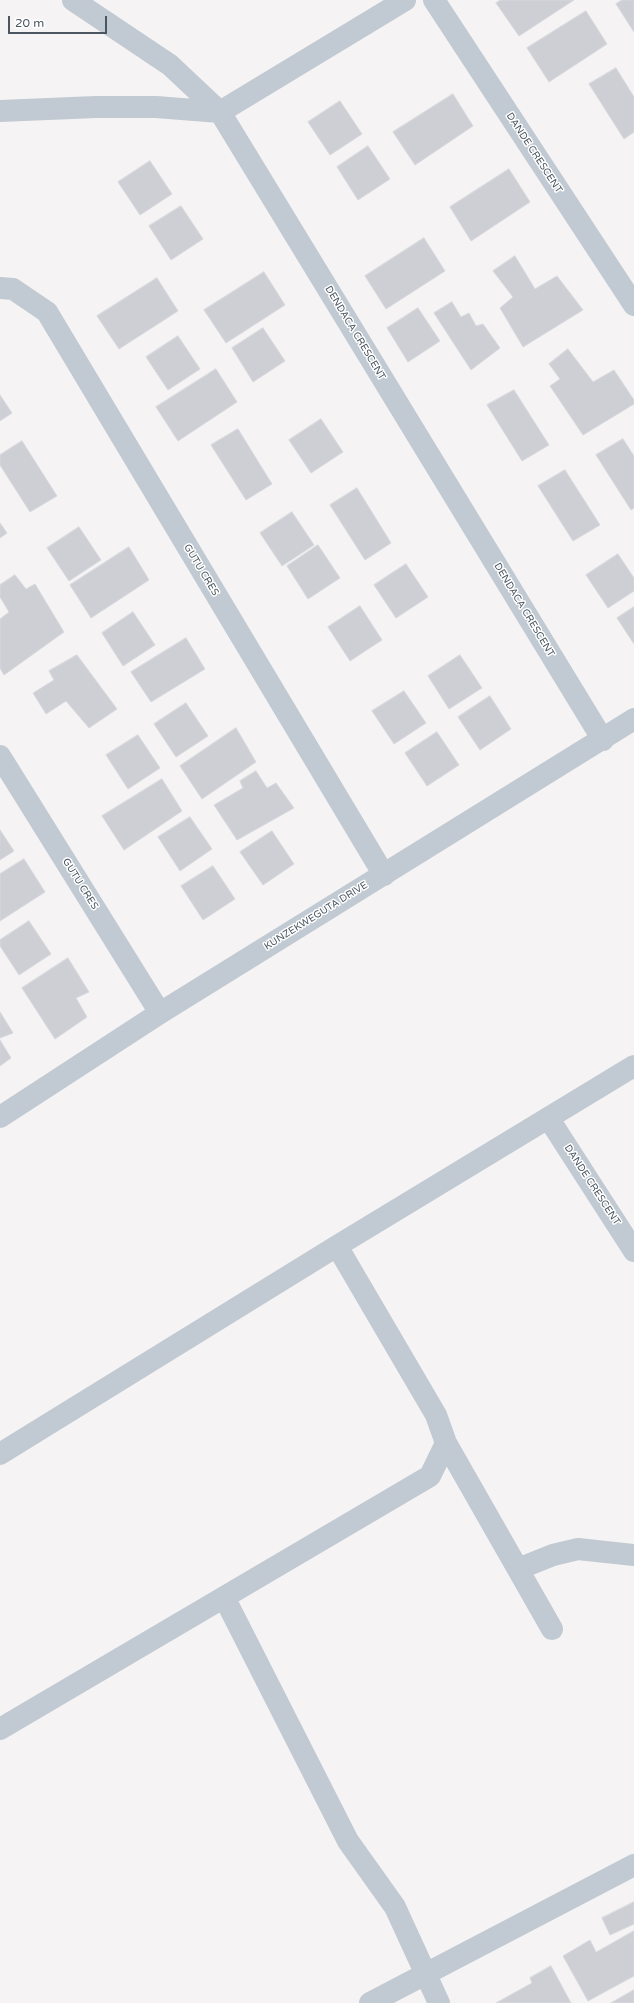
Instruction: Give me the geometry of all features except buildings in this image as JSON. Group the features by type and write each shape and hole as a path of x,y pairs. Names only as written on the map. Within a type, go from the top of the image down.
{"street":[{"name":"DENDACA CRESCENT","path":"73,0 170,65 220,112 603,740"},
{"path":"0,111 96,107 156,107 220,112 405,0"},
{"name":"DANDE CRESCENT","path":"434,0 634,305"},
{"name":"GUTU CRES","path":"0,288 12,289 47,312 384,875"},
{"name":"KUNZEKWEGUTA DRIVE","path":"0,1117 160,1013 603,740 634,719"},
{"name":"GUTU CRES","path":"0,756 160,1013"},
{"path":"0,1454 337,1246 549,1119 634,1066"},
{"name":"DANDE CRESCENT","path":"549,1119 634,1251"},
{"path":"337,1246 436,1415 446,1443 552,1629"},
{"path":"0,1729 430,1476 446,1443"},
{"path":"518,1569 553,1555 578,1549 634,1555"},
{"path":"224,1597 348,1841 395,1907 427,1974 438,2003"},
{"path":"370,2003 634,1865"}]}
